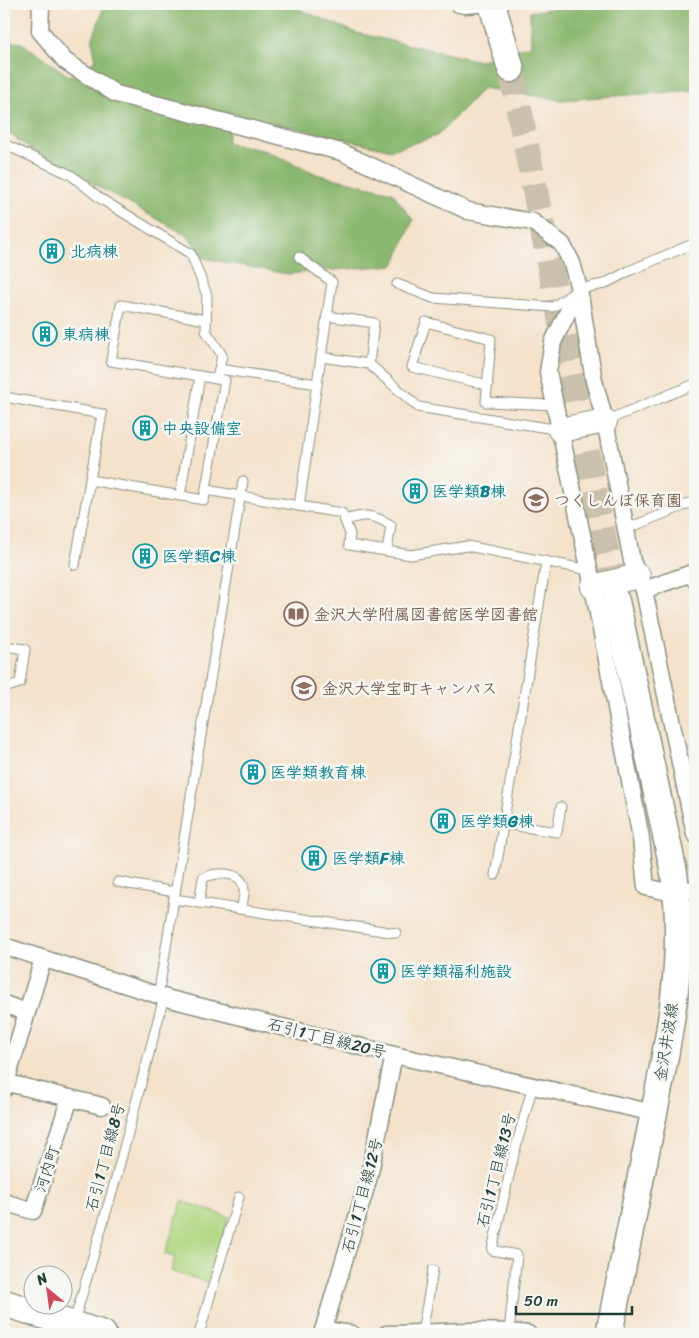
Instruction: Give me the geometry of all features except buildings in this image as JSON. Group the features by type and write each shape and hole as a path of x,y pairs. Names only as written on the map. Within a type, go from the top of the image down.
{"main road":[{"path":"492,4 511,69"},
{"name":"金沢井波線","path":"609,1334 669,1031 689,888 653,773 616,601"},
{"path":"4,1303 103,1334"}],"street":[{"path":"41,4 40,31 66,61 116,94 341,152 468,211 533,222 562,244 572,263 579,289 594,380 605,421 632,561 641,583 695,834"},
{"path":"460,4 478,4"},
{"path":"579,289 553,342 548,372 591,579 641,838 646,887 689,888"},
{"path":"560,430 605,421"},
{"path":"591,579 641,583 692,573 695,580"},
{"name":"石引1丁目線20号","path":"4,946 161,996 394,1054 654,1113"},
{"path":"43,958 4,1085 102,1106"},
{"path":"4,1004 26,1012"},
{"name":"石引1丁目線12号","path":"323,1332 370,1177 394,1054"},
{"name":"河内町","path":"4,1202 33,1211 70,1098"},
{"path":"323,1332 352,1334"},
{"path":"386,1334 509,1332 528,1334"}],"lane":[{"path":"4,144 71,175 101,198 191,254 207,294 206,331 222,355 217,379"},
{"path":"397,284 433,298 553,307 579,289 604,284 631,270 695,243"},
{"path":"299,258 332,282 299,506"},
{"path":"90,480 204,500 225,380 111,361 121,305 206,320"},
{"path":"327,316 374,323 369,364"},
{"path":"488,385 412,367 426,322 491,339 488,385 486,402 555,405"},
{"path":"321,357 369,364 418,407 560,430"},
{"path":"219,369 317,384"},
{"path":"180,496 200,376"},
{"path":"605,421 695,384"},
{"path":"4,397 102,414 76,565"},
{"name":"石引1丁目線8号","path":"73,1325 116,1178 161,996 174,895 243,481"},
{"path":"206,490 342,513 350,534 349,545 411,555 467,546 546,562 591,579"},
{"path":"626,529 695,501"},
{"path":"345,520 362,515 377,517 391,525 387,552"},
{"path":"495,875 546,562"},
{"path":"4,646 25,649 20,683 4,688"},
{"path":"504,824 557,832 561,808"},
{"path":"199,903 203,878 210,874 226,874 233,875 241,880 245,887 241,909"},
{"path":"118,882 199,903 396,933"},
{"name":"石引1丁目線13号","path":"509,1332 517,1255 492,1250 512,1163 533,1085"},
{"path":"199,1334 239,1197"},
{"path":"422,1333 432,1270"}],"green space":[{"path":"105,4 286,4 357,33 479,61 531,45 530,12 585,4 695,4 695,90 561,100 483,88 437,136 392,150 231,113 227,143 266,151 319,175 392,192 413,220 394,265 287,274 203,258 188,236 32,150 4,130 4,41 22,43 69,76 96,60 92,41"},
{"path":"182,1201 229,1217 209,1283 171,1271 175,1257 165,1254"}],"tunnel":[{"path":"511,69 616,601"}],"place":[{"name":"北病棟","path":"52,251"},
{"name":"東病棟","path":"45,334"},
{"name":"中央設備室","path":"145,428"},
{"name":"医学類B棟","path":"415,491"},
{"name":"つくしんぼ保育園","path":"536,500"},
{"name":"医学類C棟","path":"145,556"},
{"name":"金沢大学附属図書館医学図書館","path":"296,614"},
{"name":"金沢大学宝町キャンパス","path":"304,688"},
{"name":"医学類教育棟","path":"253,772"},
{"name":"医学類G棟","path":"443,821"},
{"name":"医学類F棟","path":"314,858"},
{"name":"医学類福利施設","path":"383,971"}]}
